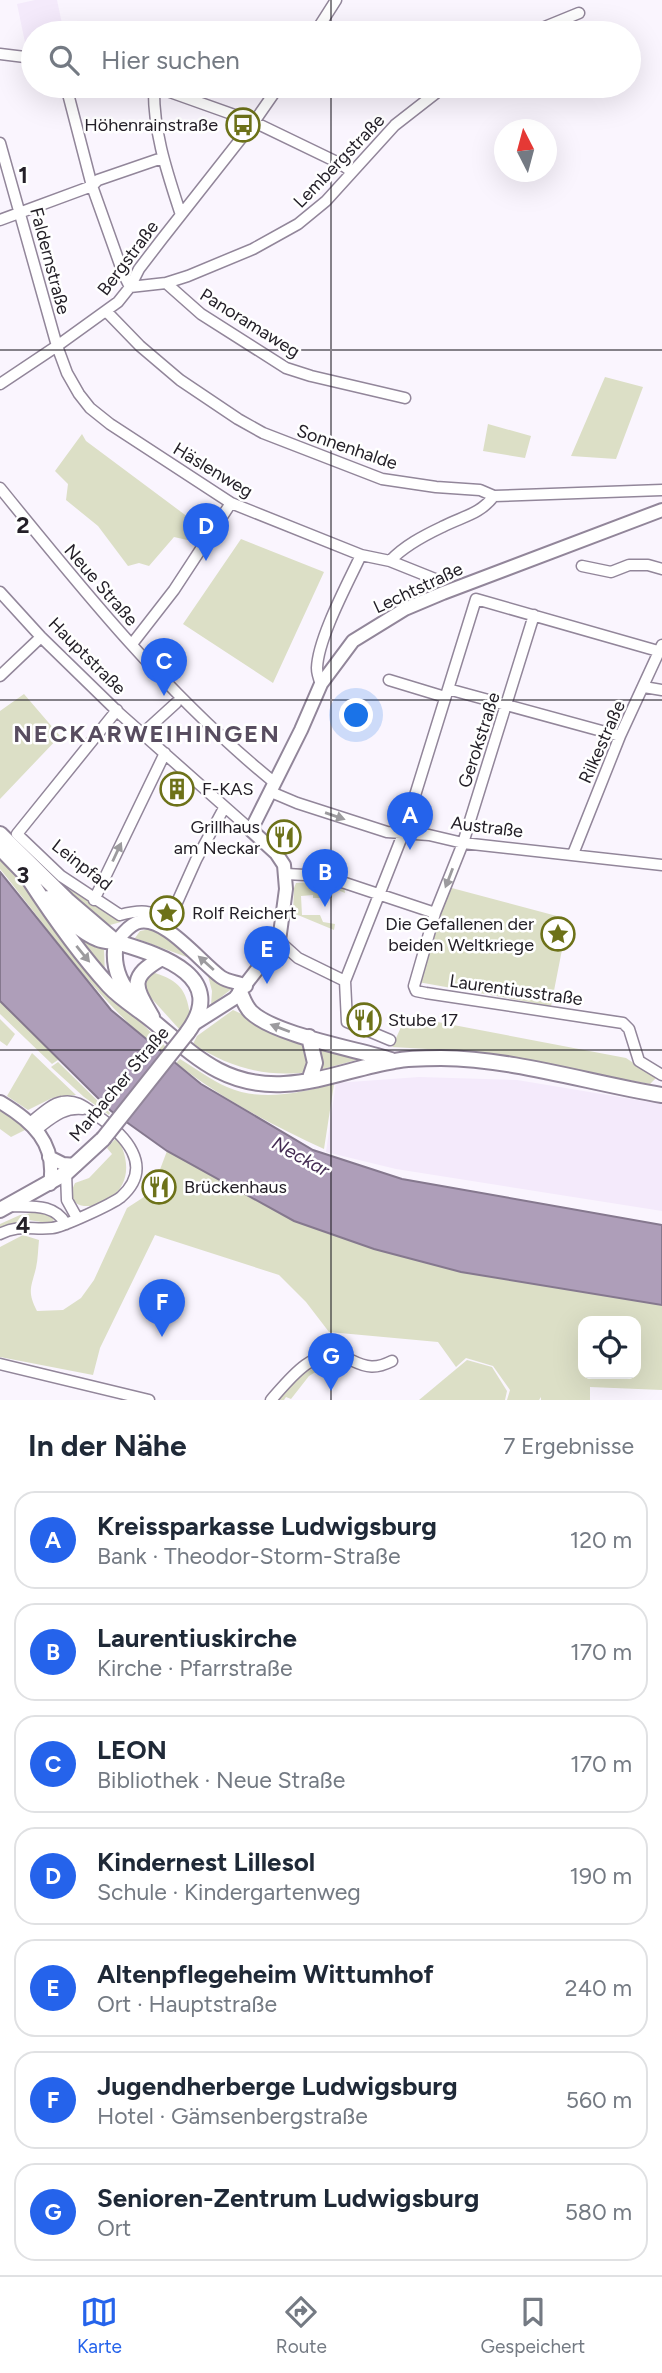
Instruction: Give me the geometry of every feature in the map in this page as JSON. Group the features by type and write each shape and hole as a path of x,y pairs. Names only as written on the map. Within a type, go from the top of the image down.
{"main road":[{"path":"0,834 67,900 116,942"},
{"path":"0,848 83,930 96,938 162,958 188,971 199,990 200,1005 194,1024"},
{"path":"29,879 53,916 110,987 155,1022"},
{"path":"116,942 114,961 120,980 128,993 186,1051 222,1073 263,1084 309,1081 392,1061 442,1059 503,1065 659,1094"},
{"path":"155,1022 136,988 136,981 142,971 162,958"},
{"path":"243,989 246,1005 258,1017 293,1033 392,1061"},
{"name":"Marbacher Straße","path":"5,1208 50,1184 71,1169 103,1139 194,1024"},
{"path":"309,1037 315,1063 309,1081"}],"street":[{"path":"323,21 336,0"},
{"path":"559,21 579,13"},
{"path":"0,54 21,57"},
{"path":"69,98 92,186 130,287"},
{"path":"154,98 162,158 181,215"},
{"path":"187,98 254,122 341,164 352,173"},
{"name":"Bergstraße","path":"0,384 107,312 130,287 139,269 271,98"},
{"name":"Lembergstraße","path":"130,287 166,283 253,249 298,224 326,201 395,125 430,98"},
{"name":"Faldernstraße","path":"0,144 58,346"},
{"path":"0,220 22,214 92,186 99,180 162,158"},
{"name":"Panoramaweg","path":"166,283 201,314 286,368 405,398"},
{"name":"Sonnenhalde","path":"107,312 140,346 180,380 238,419 263,433 382,479 480,490 494,496 662,490"},
{"name":"Häslenweg","path":"58,346 67,373 90,408 231,503 361,555 390,561 435,579"},
{"name":"Neue Straße","path":"0,488 86,594 176,693 273,788"},
{"path":"390,561 400,550 443,526 484,508 494,496"},
{"path":"132,644 174,590 231,503"},
{"name":"Lechtstraße","path":"251,830 321,684 353,641 405,609 662,510"},
{"path":"321,684 317,671 318,658 361,555"},
{"path":"582,566 611,572 629,565 648,565 662,569"},
{"name":"Hauptstraße","path":"1,594 41,637 142,734 251,830 280,859 286,874"},
{"path":"390,1040 347,1022 345,981 403,834 476,599 660,648"},
{"name":"Gerokstraße","path":"435,913 463,842 534,615"},
{"path":"0,677 41,637"},
{"name":"Rilkestraße","path":"573,854 620,736 660,648"},
{"path":"389,680 506,706 620,736"},
{"path":"644,687 662,690"},
{"path":"142,734 176,702"},
{"name":"Leinpfad","path":"117,710 17,834 61,876 120,915 138,910 153,912 221,977 243,989"},
{"path":"94,900 165,753"},
{"name":"Austraße","path":"273,788 363,825 387,832 429,835 463,842 662,866"},
{"path":"116,942 126,930 142,921 167,928 196,860 224,808"},
{"path":"194,1024 228,1004 243,989 279,941 286,874 324,876 435,913"},
{"name":"Laurentiusstraße","path":"435,913 414,982 415,989 620,1021 629,1029 639,1061 662,1075"},
{"path":"279,941 298,958 345,981"},
{"path":"659,1094 662,1075"},
{"path":"0,1102 34,1126 49,1157 50,1184"},
{"path":"0,1234 22,1226 51,1228 65,1224 120,1197 131,1184 136,1166 133,1152 119,1133 80,1104 64,1102 49,1108 34,1126"},
{"path":"49,1157 71,1169 67,1200 77,1218"},
{"path":"5,1208 49,1209 58,1213 65,1224"},
{"path":"271,1400 299,1369 322,1357 341,1355 365,1367 380,1367 392,1361"},
{"path":"0,1364 149,1400"}],"shaded area":[{"path":"35,0 57,0 61,21 21,21 21,23 17,4"},
{"path":"419,1077 517,1080 662,1104 662,1211 396,1169 326,1152 336,1083"}],"green space":[{"path":"605,377 643,387 616,459 571,456"},
{"path":"488,424 531,436 525,458 483,451"},
{"path":"82,434 86,441 204,529 196,542 174,537 149,566 139,563 128,566 98,526 66,500 68,484 55,471"},
{"path":"241,539 324,572 273,683 183,624"},
{"path":"24,694 60,736 0,799 0,711"},
{"path":"0,857 80,955 166,1047 162,1052 118,1013 76,966 0,869"},
{"path":"50,877 121,922 110,925 97,918"},
{"path":"314,880 344,885 345,893 333,888 332,898 301,896 302,915 320,915 323,922 335,924 334,930 293,913 296,883"},
{"path":"448,887 568,919 551,1006 418,982"},
{"path":"70,926 104,950 105,974"},
{"path":"150,929 176,944 192,959 135,938 140,931"},
{"path":"207,972 234,987 211,1005 212,991"},
{"path":"155,973 176,983 186,998 190,1014 180,1030 143,989 143,977"},
{"path":"0,1001 58,1060 52,1064 0,1014"},
{"path":"233,1010 307,1044 310,1062 308,1072 277,1073 248,1069 220,1059 193,1044 197,1036"},
{"path":"406,1016 626,1058 656,1078 650,1084 463,1051 392,1047"},
{"path":"0,1019 15,1034 7,1046 0,1041"},
{"path":"318,1048 368,1057 319,1070"},
{"path":"32,1053 76,1095 52,1098 28,1110 7,1096"},
{"path":"180,1059 221,1084 240,1092 267,1095 294,1093 334,1084 324,1149 229,1100 176,1063"},
{"path":"58,1062 110,1113 109,1115 51,1067"},
{"path":"0,1109 15,1118 25,1130 11,1137 0,1129"},
{"path":"117,1137 126,1161 124,1180 115,1194 102,1203 89,1206 77,1204 72,1196 75,1183 89,1178 112,1154 107,1148"},
{"path":"167,1151 294,1221 374,1249 461,1272 662,1305 662,1390 590,1387 590,1400 541,1400 541,1397 539,1400 507,1400 510,1390 493,1366 466,1358 456,1367 438,1342 329,1332 306,1302 279,1275 155,1235 100,1348 93,1375 0,1357 0,1247 23,1235 39,1240 31,1289 32,1299 37,1311 63,1310 81,1298 94,1280 127,1208 147,1195"},
{"path":"37,1212 54,1217 53,1224 23,1219 0,1230 0,1224 20,1215"},
{"path":"467,1360 492,1367 507,1391 505,1400 419,1400"},
{"path":"330,1363 309,1376 291,1399 286,1397 284,1400 276,1400 300,1376"}],"water":[{"name":"Neckar","path":"0,872 111,1010 201,1084 313,1150 402,1179 662,1225 662,1305 461,1272 374,1249 294,1221 167,1151 111,1111 0,1001"}],"place":[{"name":"Höhenrainstraße","path":"243,125"},
{"name":"Kindernest Lillesol","path":"206,561"},
{"name":"LEON","path":"164,696"},
{"name":"F-KAS","path":"177,789"},
{"name":"Grillhaus am Neckar","path":"284,837"},
{"name":"Kreissparkasse Ludwigsburg","path":"410,850"},
{"name":"Laurentiuskirche","path":"325,907"},
{"name":"Rolf Reichert","path":"167,913"},
{"name":"Die Gefallenen der beiden Weltkriege","path":"558,934"},
{"name":"Altenpflegeheim Wittumhof","path":"267,984"},
{"name":"Stube 17","path":"364,1020"},
{"name":"Brückenhaus","path":"159,1187"},
{"name":"Jugendherberge Ludwigsburg","path":"162,1337"},
{"name":"Senioren-Zentrum Ludwigsburg","path":"331,1391"}],"district":[{"name":"NECKARWEIHINGEN","path":"147,734"}]}
